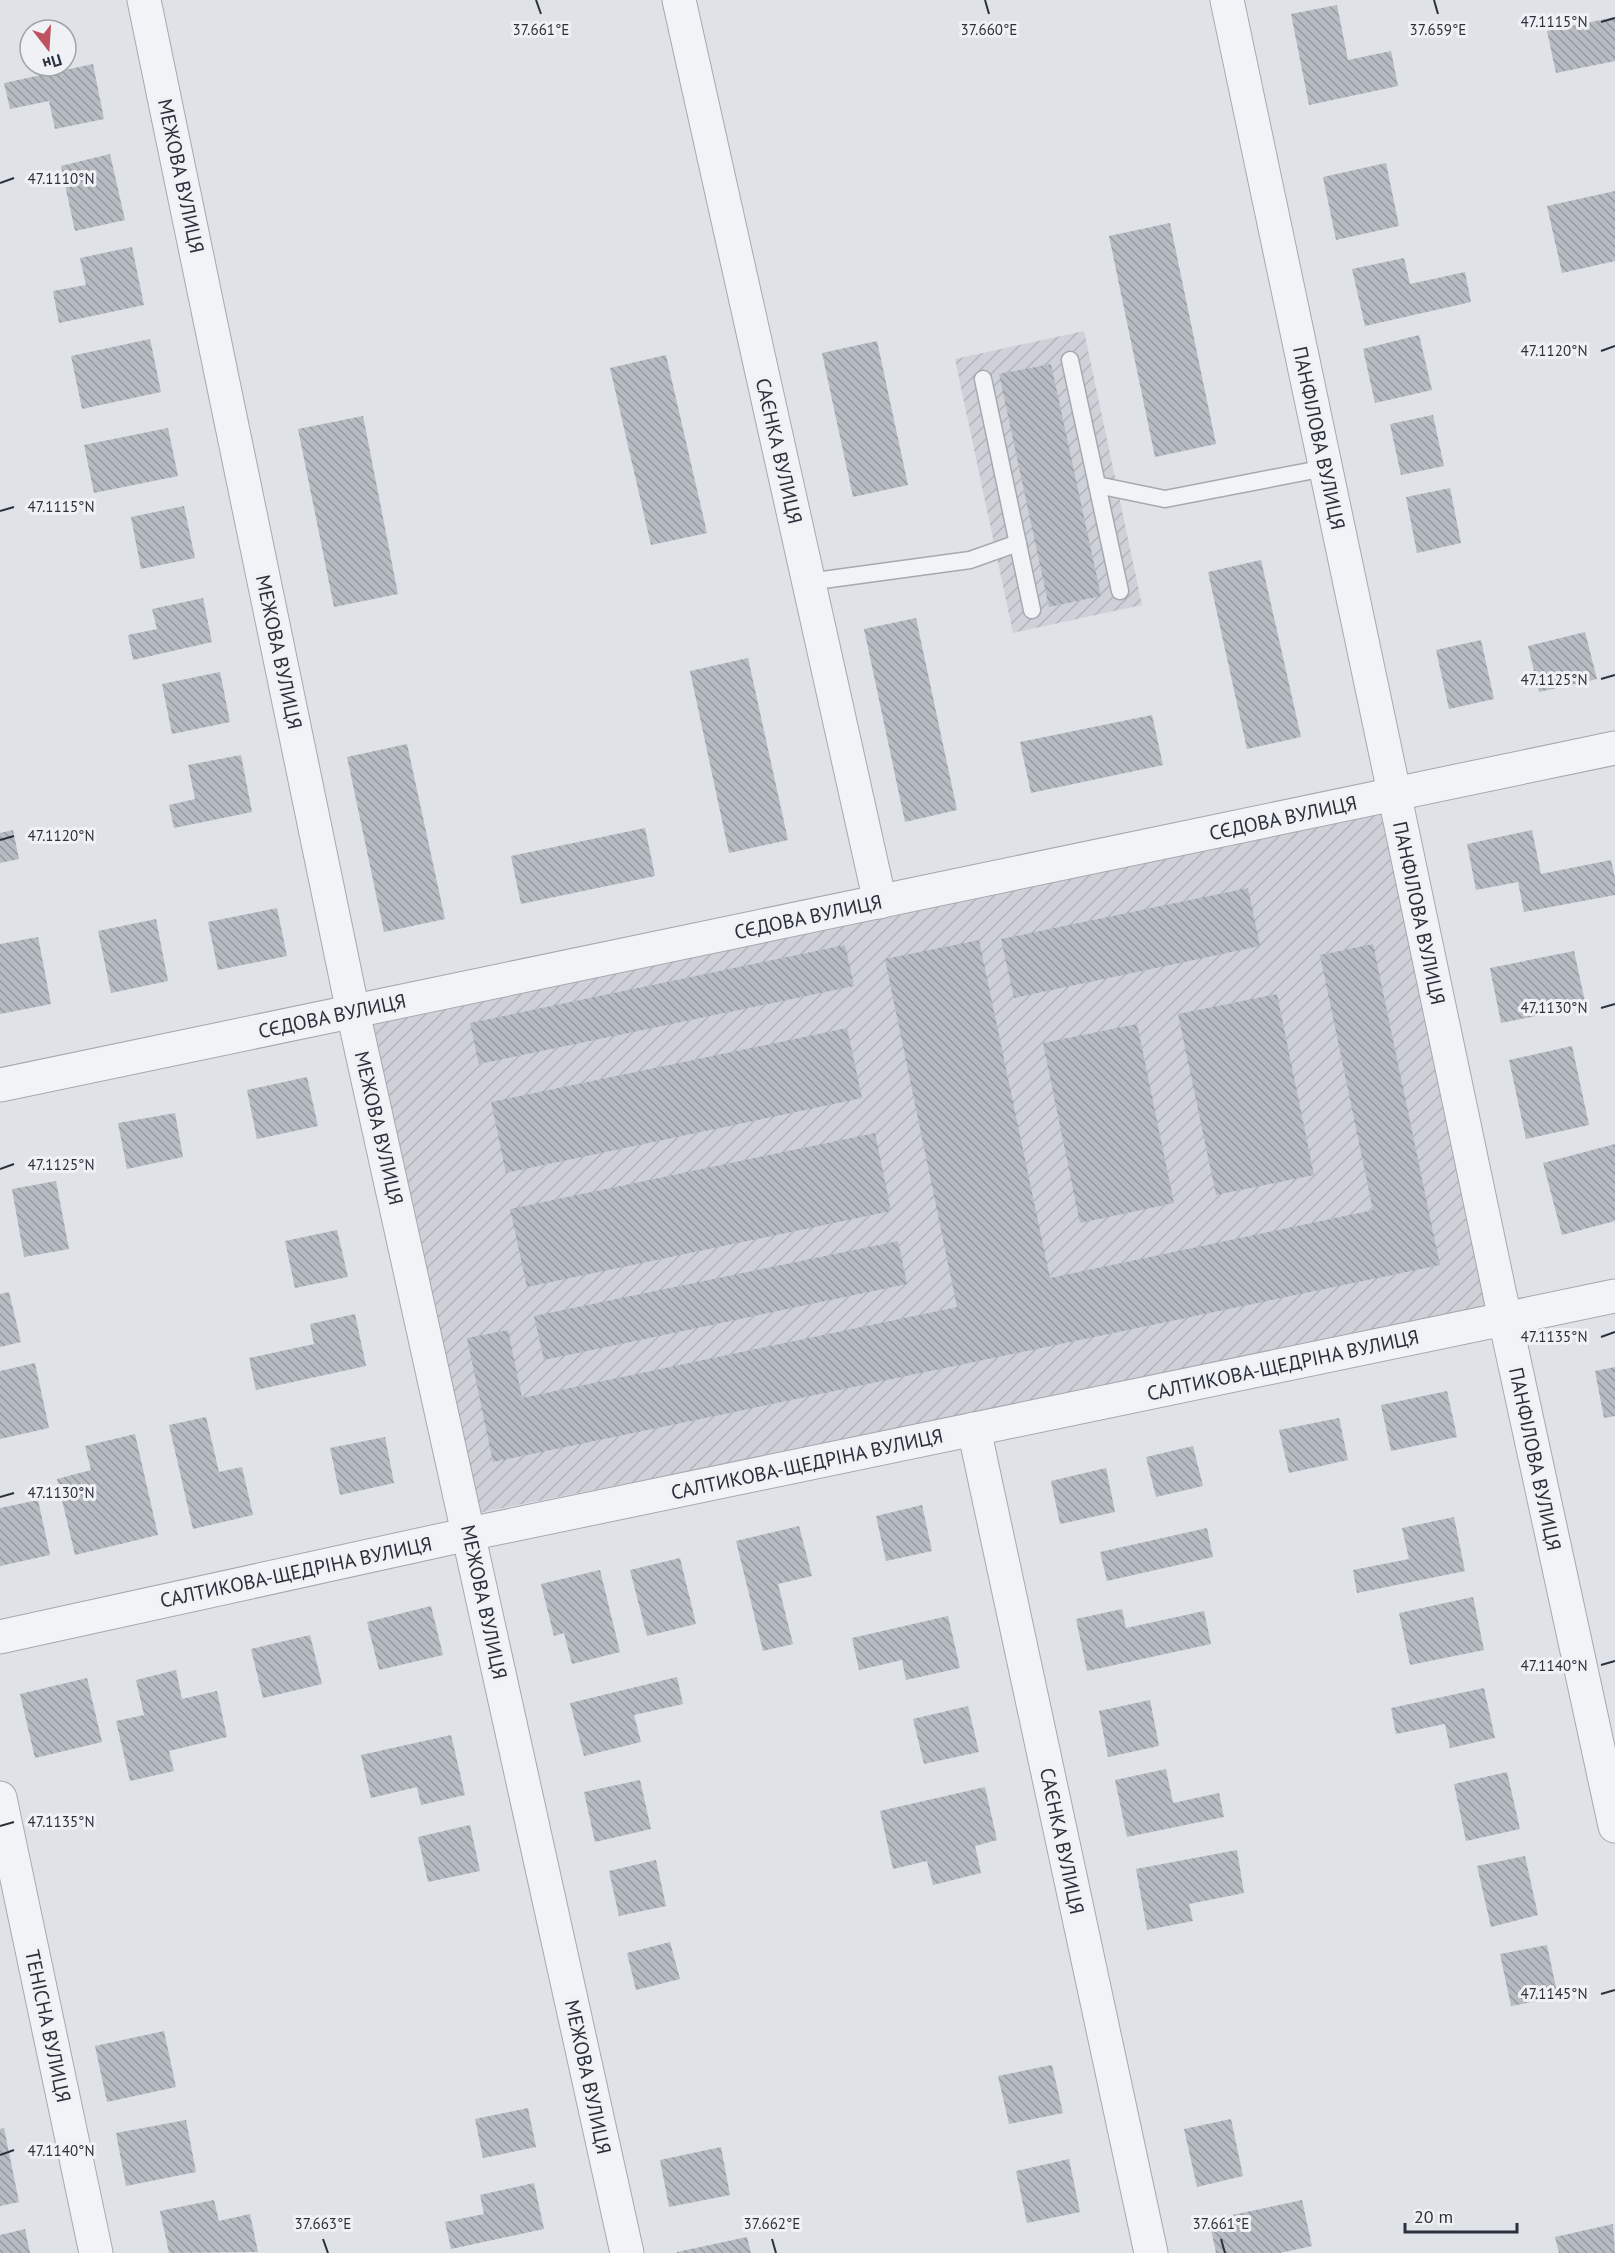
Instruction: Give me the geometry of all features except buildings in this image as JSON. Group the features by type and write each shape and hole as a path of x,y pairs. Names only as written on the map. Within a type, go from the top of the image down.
{"street":[{"name":"МЕЖОВА ВУЛИЦЯ","path":"144,0 353,1012 627,2253"},
{"name":"САЄНКА ВУЛИЦЯ","path":"679,0 880,902"},
{"name":"ПАНФІЛОВА ВУЛИЦЯ","path":"1227,0 1505,1319 1615,1826"},
{"name":"СЄДОВА ВУЛИЦЯ","path":"0,1085 1615,748"},
{"name":"САЛТИКОВА-ЩЕДРІНА ВУЛИЦЯ","path":"0,1637 469,1534 1615,1296"},
{"name":"САЄНКА ВУЛИЦЯ","path":"974,1429 1151,2253"},
{"name":"ТЕНІСНА ВУЛИЦЯ","path":"0,1798 96,2253"}],"lane":[{"path":"1070,360 1120,591"},
{"path":"983,379 1032,610"},
{"path":"1097,485 1165,499 1325,468"},
{"path":"808,582 970,560 1018,543"}],"shaded area":[{"path":"1084,331 1142,605 1013,633 955,359"},
{"path":"1380,810 1488,1311 478,1513 369,1026"}]}
